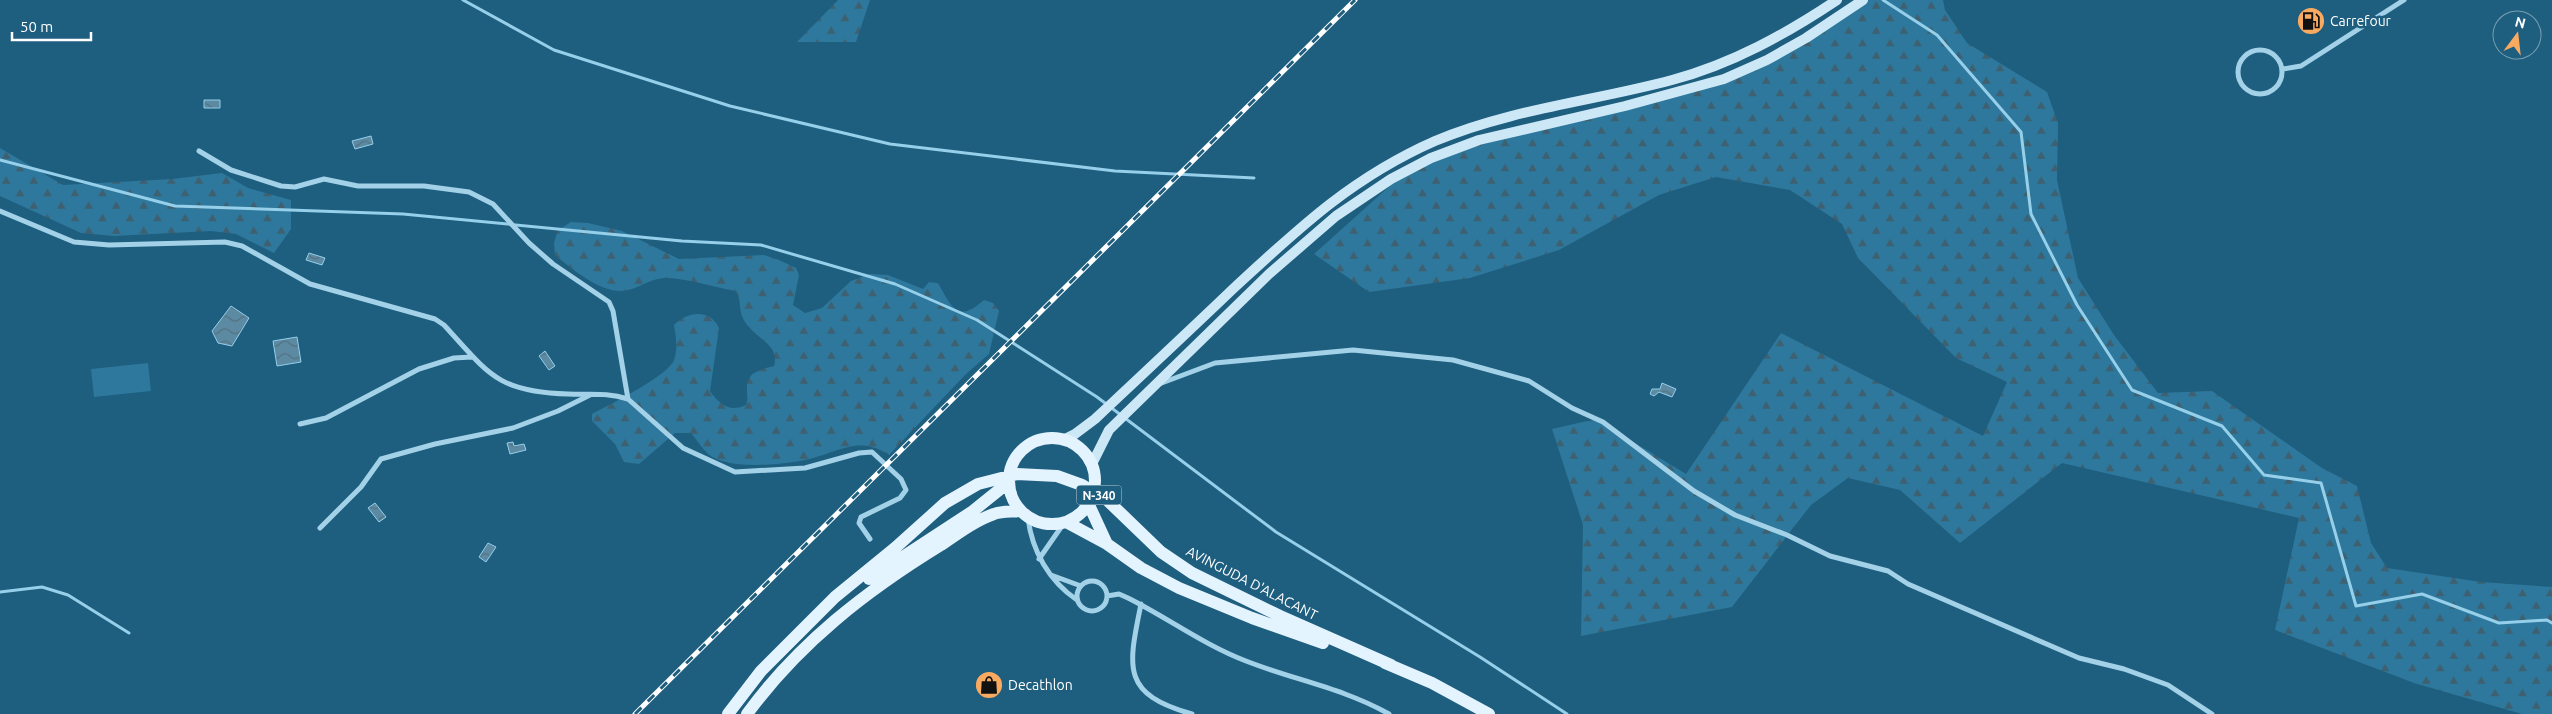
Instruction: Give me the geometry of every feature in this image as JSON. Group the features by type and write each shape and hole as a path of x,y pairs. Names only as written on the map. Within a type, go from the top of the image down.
{"main road":[{"path":"1063,440 1076,434 1095,419 1300,227 1343,192 1382,168 1436,141 1478,125 1674,79 1721,63 1790,30 1837,0"},
{"path":"1024,514 1010,492 1008,482 1011,466 1019,453 1032,443 1047,438 1063,440 1080,448 1092,464 1109,430 1269,274 1336,216 1411,167 1479,140 1625,106 1724,79 1767,60 1806,38 1863,0"},
{"name":"N-340","path":"747,714 783,668 843,612 922,556 988,516 1003,512 1024,514 1045,524 1065,523 1075,518 1090,502 1095,483 1092,464"},
{"name":"AVINGUDA D'ALACANT","path":"728,714 761,671 834,597 958,494 978,484 1004,476 1041,475 1070,480 1106,499 1161,552 1192,573 1280,616 1391,665"},
{"name":"AVINGUDA D'ALACANT","path":"813,619 896,560 973,511 1008,482"},
{"name":"N-340","path":"1090,502 1107,544"},
{"name":"N-340","path":"1065,523 1107,544 1141,568 1179,588 1292,633 1391,665 1489,714"}],"street":[{"path":"2283,69 2301,66 2404,0"},
{"path":"2261,49 2267,50 2278,57 2283,69 2280,83 2275,88 2262,94 2255,93 2243,85 2238,72 2243,58 2248,53 2261,49"},
{"path":"199,151 225,168 281,186 294,187 324,179 358,186 424,186 469,192 487,201 553,264 609,302 614,311 628,399"},
{"path":"0,211 74,242 109,245 210,242 242,246 310,284 435,319 444,325 472,357 503,383 516,388 548,393 608,393 628,399 684,448 735,472 806,468 859,453 872,452 898,475 906,486 904,494 866,514 859,520 860,526 870,539"},
{"path":"1152,387 1215,363 1353,350 1453,360 1529,381 1572,408 1603,422 1694,491 1735,515 1787,535 1830,556 1888,571 1908,584 2079,658 2139,673 2168,684 2212,714"},
{"path":"300,424 326,418 419,369 454,358 472,357"},
{"path":"320,528 361,487 381,459 435,444 513,428 558,411 592,394"},
{"path":"1024,514 1039,558 1050,575 1061,588 1077,600 1086,610 1096,611 1104,606 1107,596 1104,587 1095,581 1081,586 1050,575"},
{"path":"1039,558 1065,523"},
{"path":"1077,600 1081,586"},
{"path":"1107,596 1119,594 1141,604 1192,636 1231,655 1270,670 1339,690 1389,714"},
{"path":"1141,604 1134,636 1133,660 1134,674 1138,685 1147,695 1160,702 1192,714"}],"green space":[{"path":"838,0 870,0 856,42 797,42"},
{"path":"1863,0 1943,0 1945,10 1967,43 2047,92 2058,123 2057,180 2078,278 2114,335 2158,393 2212,391 2322,468 2357,486 2371,543 2387,568 2481,582 2552,587 2552,714 2522,714 2414,683 2275,630 2299,518 2062,463 1960,543 1900,490 1848,478 1811,505 1732,607 1581,636 1583,525 1552,429 1596,419 1686,474 1781,333 1983,436 2007,382 1956,358 1858,258 1842,224 1790,190 1716,177 1659,195 1559,250 1470,278 1369,292 1314,254 1411,167 1501,134 1729,77"},
{"path":"0,148 63,185 172,179 222,173 248,188 291,200 291,229 274,253 236,234 211,231 114,236 81,233 0,196"},
{"path":"571,222 588,223 622,231 679,259 764,255 779,260 796,268 799,275 793,305 805,313 822,308 851,281 870,274 888,275 923,289 929,282 938,283 947,299 956,309 967,311 984,300 993,303 999,311 989,354 966,374 889,455 879,449 860,445 802,461 743,465 729,463 708,454 691,433 675,433 639,464 624,462 615,444 592,421 592,414 637,390 669,367 674,360 676,352 674,325 680,320 692,315 704,315 715,322 719,328 710,391 717,400 730,408 746,405 748,380 757,371 774,366 774,353 744,320 739,298 735,291 693,281 663,278 633,289 619,291 599,286 589,280 555,255 554,243 558,230"},
{"path":"148,363 151,391 94,397 91,369"}],"water":[{"path":"204,100 220,100 220,108 204,108"},
{"path":"371,136 373,144 355,149 352,141"},
{"path":"309,253 325,258 322,265 306,260"},
{"path":"231,306 249,318 232,346 218,343 212,331"},
{"path":"297,337 301,362 277,366 273,341"},
{"path":"545,351 555,366 549,370 539,356"},
{"path":"1662,383 1676,389 1672,397 1659,392 1654,396 1650,394 1652,389 1660,389"},
{"path":"513,442 514,446 524,444 526,450 510,454 507,443"},
{"path":"375,503 386,517 379,522 368,508"},
{"path":"488,543 496,547 486,562 479,557"}],"waterway":[{"path":"463,0 554,50 730,106 890,144 1115,171 1254,178"},
{"path":"1883,0 1937,35 2021,132 2031,214 2077,305 2132,390 2222,426 2264,475 2321,483 2356,606 2422,594 2499,623 2547,620 2552,623"},
{"path":"0,160 175,206 403,214 682,241 761,245 895,284 977,320 1097,397 1276,532 1480,657 1567,714"},
{"path":"0,592 42,587 68,595 129,633"}],"railway":[{"path":"635,714 1355,0"}],"place":[{"name":"Carrefour","path":"2311,21"},
{"name":"Decathlon","path":"989,685"}]}
